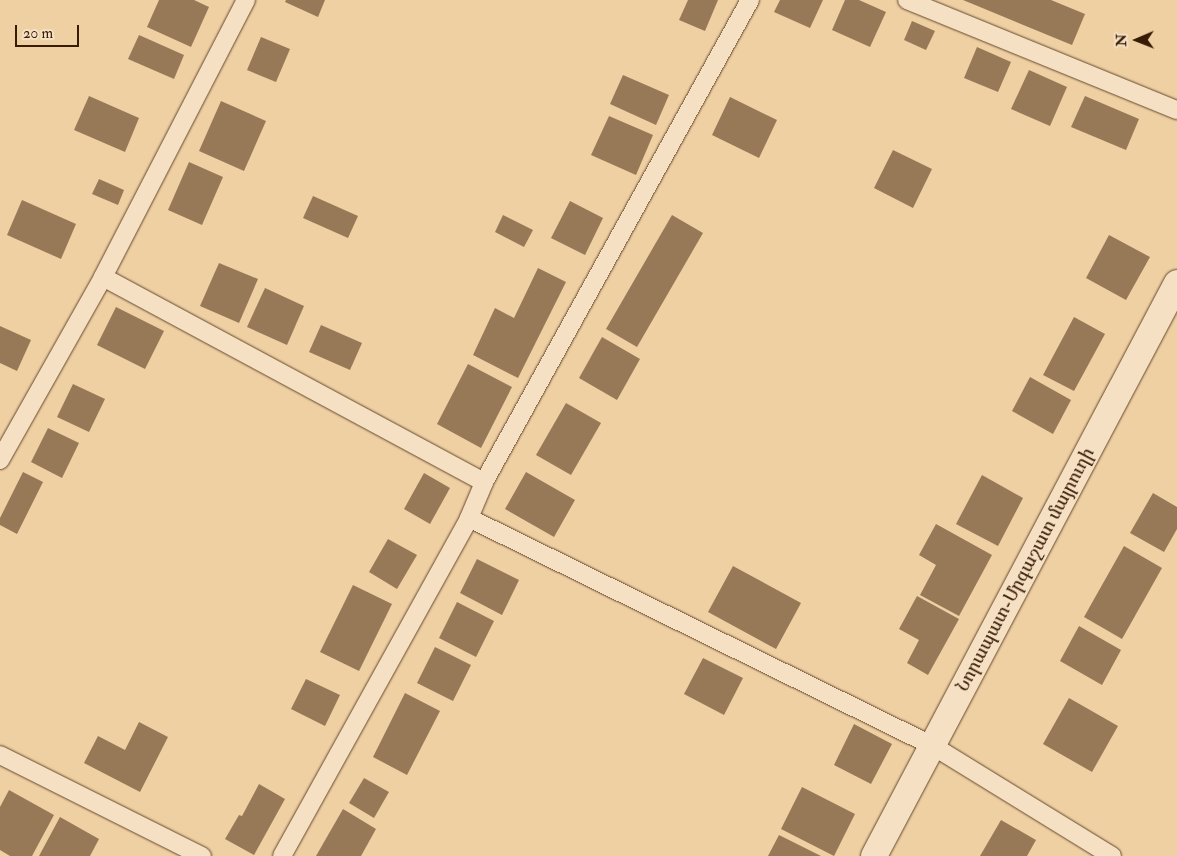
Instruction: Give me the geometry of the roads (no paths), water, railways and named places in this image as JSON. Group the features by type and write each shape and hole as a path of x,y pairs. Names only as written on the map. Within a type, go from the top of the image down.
{"main road":[{"name":"Նորապատ-Մրգաշատ մայրուղի","path":"874,856 1177,283"}],"street":[{"path":"0,460 103,277 246,0"},
{"path":"282,856 469,518 484,482 750,0"},
{"path":"907,0 1177,110"},
{"path":"103,277 484,482"},
{"path":"469,518 933,746 1112,856"},
{"path":"0,754 202,856"}]}
